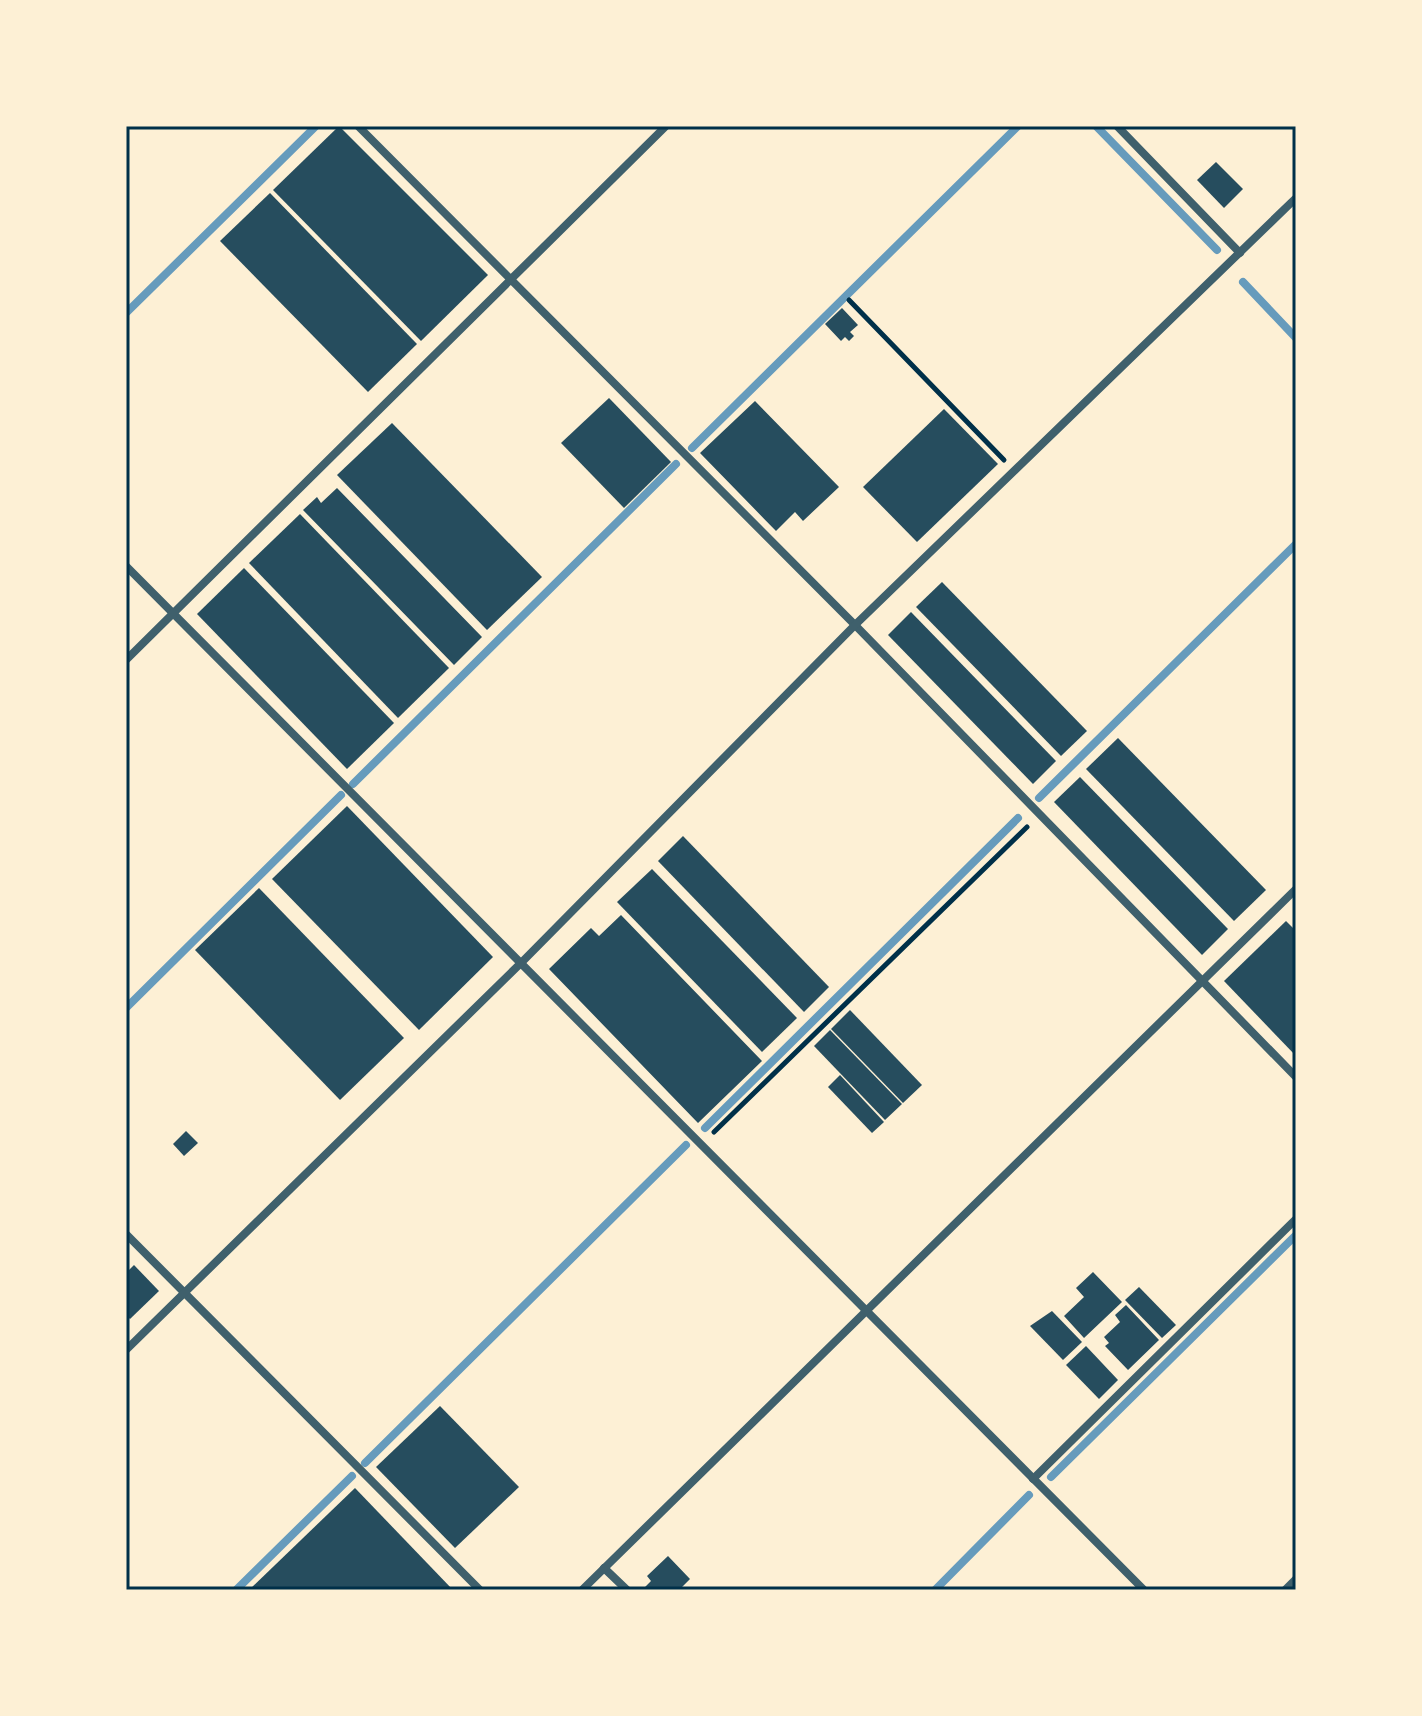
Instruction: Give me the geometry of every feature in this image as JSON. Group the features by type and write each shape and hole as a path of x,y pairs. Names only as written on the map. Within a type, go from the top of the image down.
{"street":[{"path":"358,126 855,625 1296,1077"},
{"path":"126,660 666,126"},
{"path":"1117,126 1240,253"},
{"path":"126,1350 522,962 855,625 1296,198"},
{"path":"126,566 1144,1590"},
{"path":"582,1590 1296,889"},
{"path":"1033,1479 1296,1219"},
{"path":"126,1234 480,1590"},
{"path":"604,1568 627,1590"},
{"path":"1285,1590 1296,1579"}],"path":[{"path":"849,300 1014,471"},
{"path":"701,1144 1040,815"}],"building":[{"path":"339,126 488,275 421,341 273,190"},
{"path":"1216,162 1243,189 1224,208 1197,180"},
{"path":"270,193 417,344 368,392 220,241"},
{"path":"842,308 858,325 850,332 854,336 849,341 845,337 841,341 825,324"},
{"path":"609,398 671,462 624,508 561,443"},
{"path":"755,401 839,487 803,521 795,512 776,531 700,453"},
{"path":"944,409 998,464 917,542 863,487"},
{"path":"392,423 542,577 487,630 337,475"},
{"path":"337,488 482,637 454,665 303,510 317,497 321,503"},
{"path":"300,514 449,668 398,718 249,563"},
{"path":"244,568 394,723 347,769 197,614"},
{"path":"942,582 1087,731 1061,756 916,607"},
{"path":"911,612 1056,761 1033,784 888,635"},
{"path":"1118,738 1266,890 1234,921 1086,769"},
{"path":"1080,777 1228,929 1202,955 1054,802"},
{"path":"347,806 493,957 419,1030 272,879"},
{"path":"683,836 829,987 804,1012 658,861"},
{"path":"652,869 797,1018 762,1052 617,902"},
{"path":"259,888 404,1038 340,1100 195,950"},
{"path":"621,915 762,1061 698,1123 549,969 591,928 599,936"},
{"path":"1286,921 1296,931 1296,1056 1224,981"},
{"path":"850,1010 922,1085 903,1103 831,1029"},
{"path":"830,1030 902,1104 885,1120 814,1046"},
{"path":"840,1075 884,1122 872,1133 828,1087"},
{"path":"186,1131 198,1143 184,1156 173,1144"},
{"path":"134,1265 159,1291 130,1319 126,1315 126,1273"},
{"path":"1093,1272 1122,1302 1084,1338 1064,1316 1084,1297 1076,1288"},
{"path":"1139,1287 1176,1325 1162,1338 1125,1300"},
{"path":"1126,1305 1159,1340 1128,1370 1105,1346 1109,1343 1104,1337 1120,1322 1115,1315"},
{"path":"1052,1311 1082,1342 1063,1360 1030,1326"},
{"path":"1086,1346 1118,1380 1099,1399 1066,1365"},
{"path":"440,1406 519,1487 455,1548 376,1467"},
{"path":"355,1488 453,1590 249,1590"},
{"path":"668,1556 690,1579 679,1590 646,1590 644,1588 651,1581 647,1576"}],"waterway":[{"path":"126,313 316,126"},
{"path":"692,448 1018,126"},
{"path":"1096,126 1217,250"},
{"path":"1243,282 1296,338"},
{"path":"353,784 676,464"},
{"path":"1039,798 1296,544"},
{"path":"126,1008 341,795"},
{"path":"705,1128 1018,818"},
{"path":"365,1463 686,1145"},
{"path":"1051,1477 1296,1235"},
{"path":"236,1590 352,1476"},
{"path":"935,1590 1029,1495"}]}
